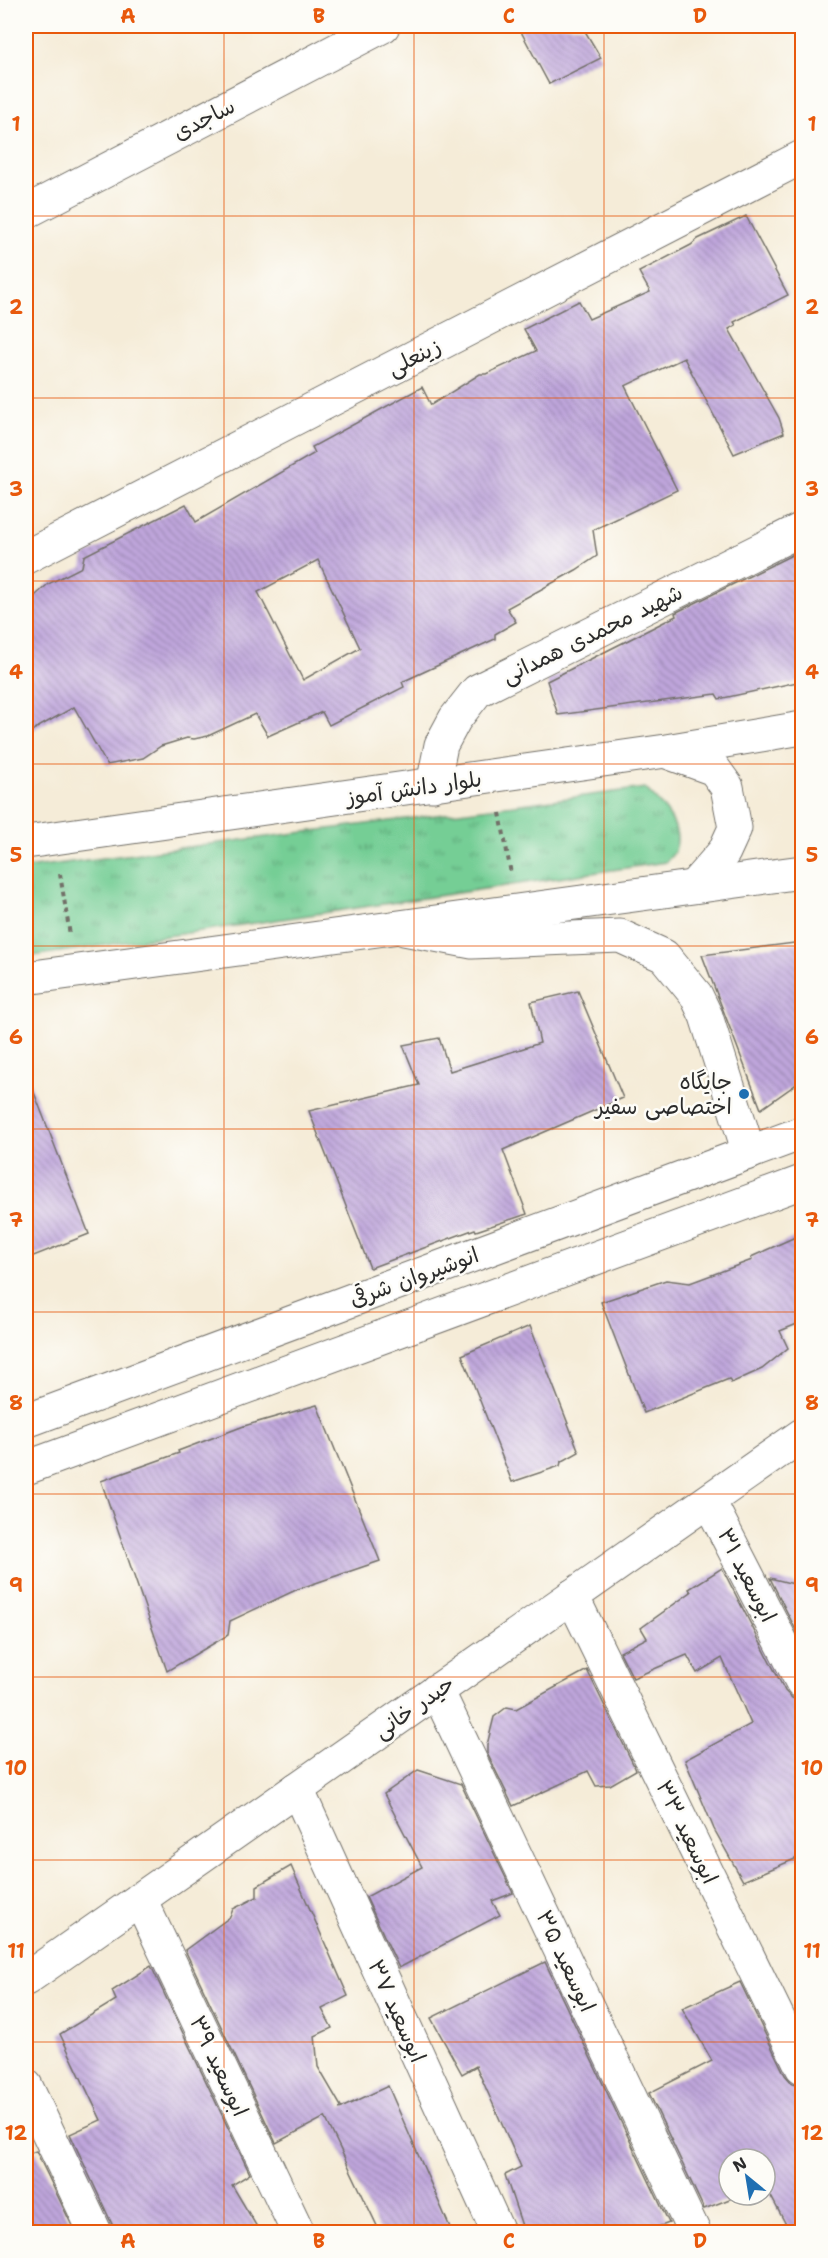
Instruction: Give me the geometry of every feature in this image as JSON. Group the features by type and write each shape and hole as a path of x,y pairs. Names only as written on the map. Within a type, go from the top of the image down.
{"street":[{"name":"ساجدی","path":"26,212 383,26"},
{"name":"زینعلی","path":"26,557 802,157"},
{"name":"شهید محمدی همدانی","path":"433,785 441,745 455,718 477,691 802,529"},
{"name":"بلوار دانش آموز","path":"40,841 666,752 802,728"},
{"path":"666,752 714,769 727,787 735,828 724,852 695,885"},
{"path":"26,978 802,872"},
{"path":"393,927 472,942 620,936 664,956 696,995 706,1016 749,1153"},
{"name":"انوشیروان شرقی","path":"26,1421 802,1133"},
{"name":"انوشیروان شرقی","path":"26,1468 802,1182"},
{"name":"حیدر خانی","path":"26,1979 802,1435"},
{"name":"ابوسعید ۳۱","path":"709,1501 802,1682"},
{"name":"ابوسعید ۳۳","path":"572,1596 802,2067"},
{"name":"ابوسعید ۳۵","path":"437,1690 694,2232"},
{"name":"ابوسعید ۳۷","path":"297,1789 498,2232"},
{"name":"ابوسعید ۳۹","path":"140,1899 298,2232"},
{"path":"26,2086 95,2232"}],"path":[{"path":"493,776 518,910"},
{"path":"40,841 76,972"}],"green space":[{"path":"645,788 658,801 674,824 677,841 675,851 666,862 26,957 26,868"}],"building":[{"path":"518,26 582,26 601,58 549,84"},
{"path":"746,216 788,295 734,322 736,325 729,329 779,418 784,433 734,454 684,358 625,386 677,490 593,530 597,556 507,608 516,622 495,634 495,639 402,682 404,687 329,725 322,712 268,736 255,714 208,736 187,738 161,746 143,758 107,765 74,707 26,734 26,604 48,584 82,567 84,556 186,504 196,522 315,453 312,447 422,387 431,405 480,374 486,374 536,351 524,329 579,301 589,319 650,292 639,272 691,245 698,239","holes":["318,560 360,648 303,680 258,592"]},
{"path":"802,550 802,681 719,699 716,694 558,715 547,681 676,616 675,613"},
{"path":"802,942 802,1080 761,1109 702,955"},
{"path":"578,991 623,1098 503,1150 527,1214 476,1231 475,1229 370,1268 309,1111 419,1085 403,1045 439,1038 450,1071 540,1043 531,1002"},
{"path":"28,1077 89,1234 26,1259 26,1078"},
{"path":"802,1234 802,1322 780,1331 788,1348 762,1369 731,1383 729,1379 644,1413 601,1302 666,1280 690,1283 752,1260 751,1257"},
{"path":"530,1326 579,1452 561,1462 560,1466 512,1482 462,1355"},
{"path":"317,1405 380,1561 298,1589 230,1621 228,1635 167,1671 101,1481 179,1453 178,1451 244,1426"},
{"path":"722,1568 785,1691 792,1698 802,1701 802,1856 743,1881 714,1829 685,1760 751,1724 722,1658 697,1673 687,1655 633,1678 620,1652 647,1638 641,1628 691,1592 689,1589"},
{"path":"770,1578 802,1586 802,1642"},
{"path":"587,1670 636,1770 610,1785 596,1786 588,1771 513,1806 487,1753 494,1717 507,1707 516,1709"},
{"path":"418,1770 461,1784 513,1893 492,1901 500,1915 399,1968 366,1897 422,1867 384,1794"},
{"path":"291,1866 348,1996 322,2009 332,2028 315,2036 318,2067 342,2108 388,2086 452,2232 380,2232 325,2117 276,2143 185,1950 230,1917 233,1909 257,1897 257,1886"},
{"path":"545,1962 669,2223 645,2232 524,2232 505,2175 521,2167 476,2066 462,2074 431,2018"},
{"path":"151,1966 250,2174 232,2185 260,2232 114,2232 70,2134 101,2120 60,2034 116,2000 112,1991"},
{"path":"740,1982 785,2075 792,2083 802,2085 802,2232 790,2232 777,2207 777,2147 717,2147 717,2204 704,2209 649,2093 712,2061 682,2008"},
{"path":"36,2151 75,2232 26,2232 26,2155"}],"place":[{"name":"جایگاه اختصاصی سفیر","path":"744,1094"}]}
